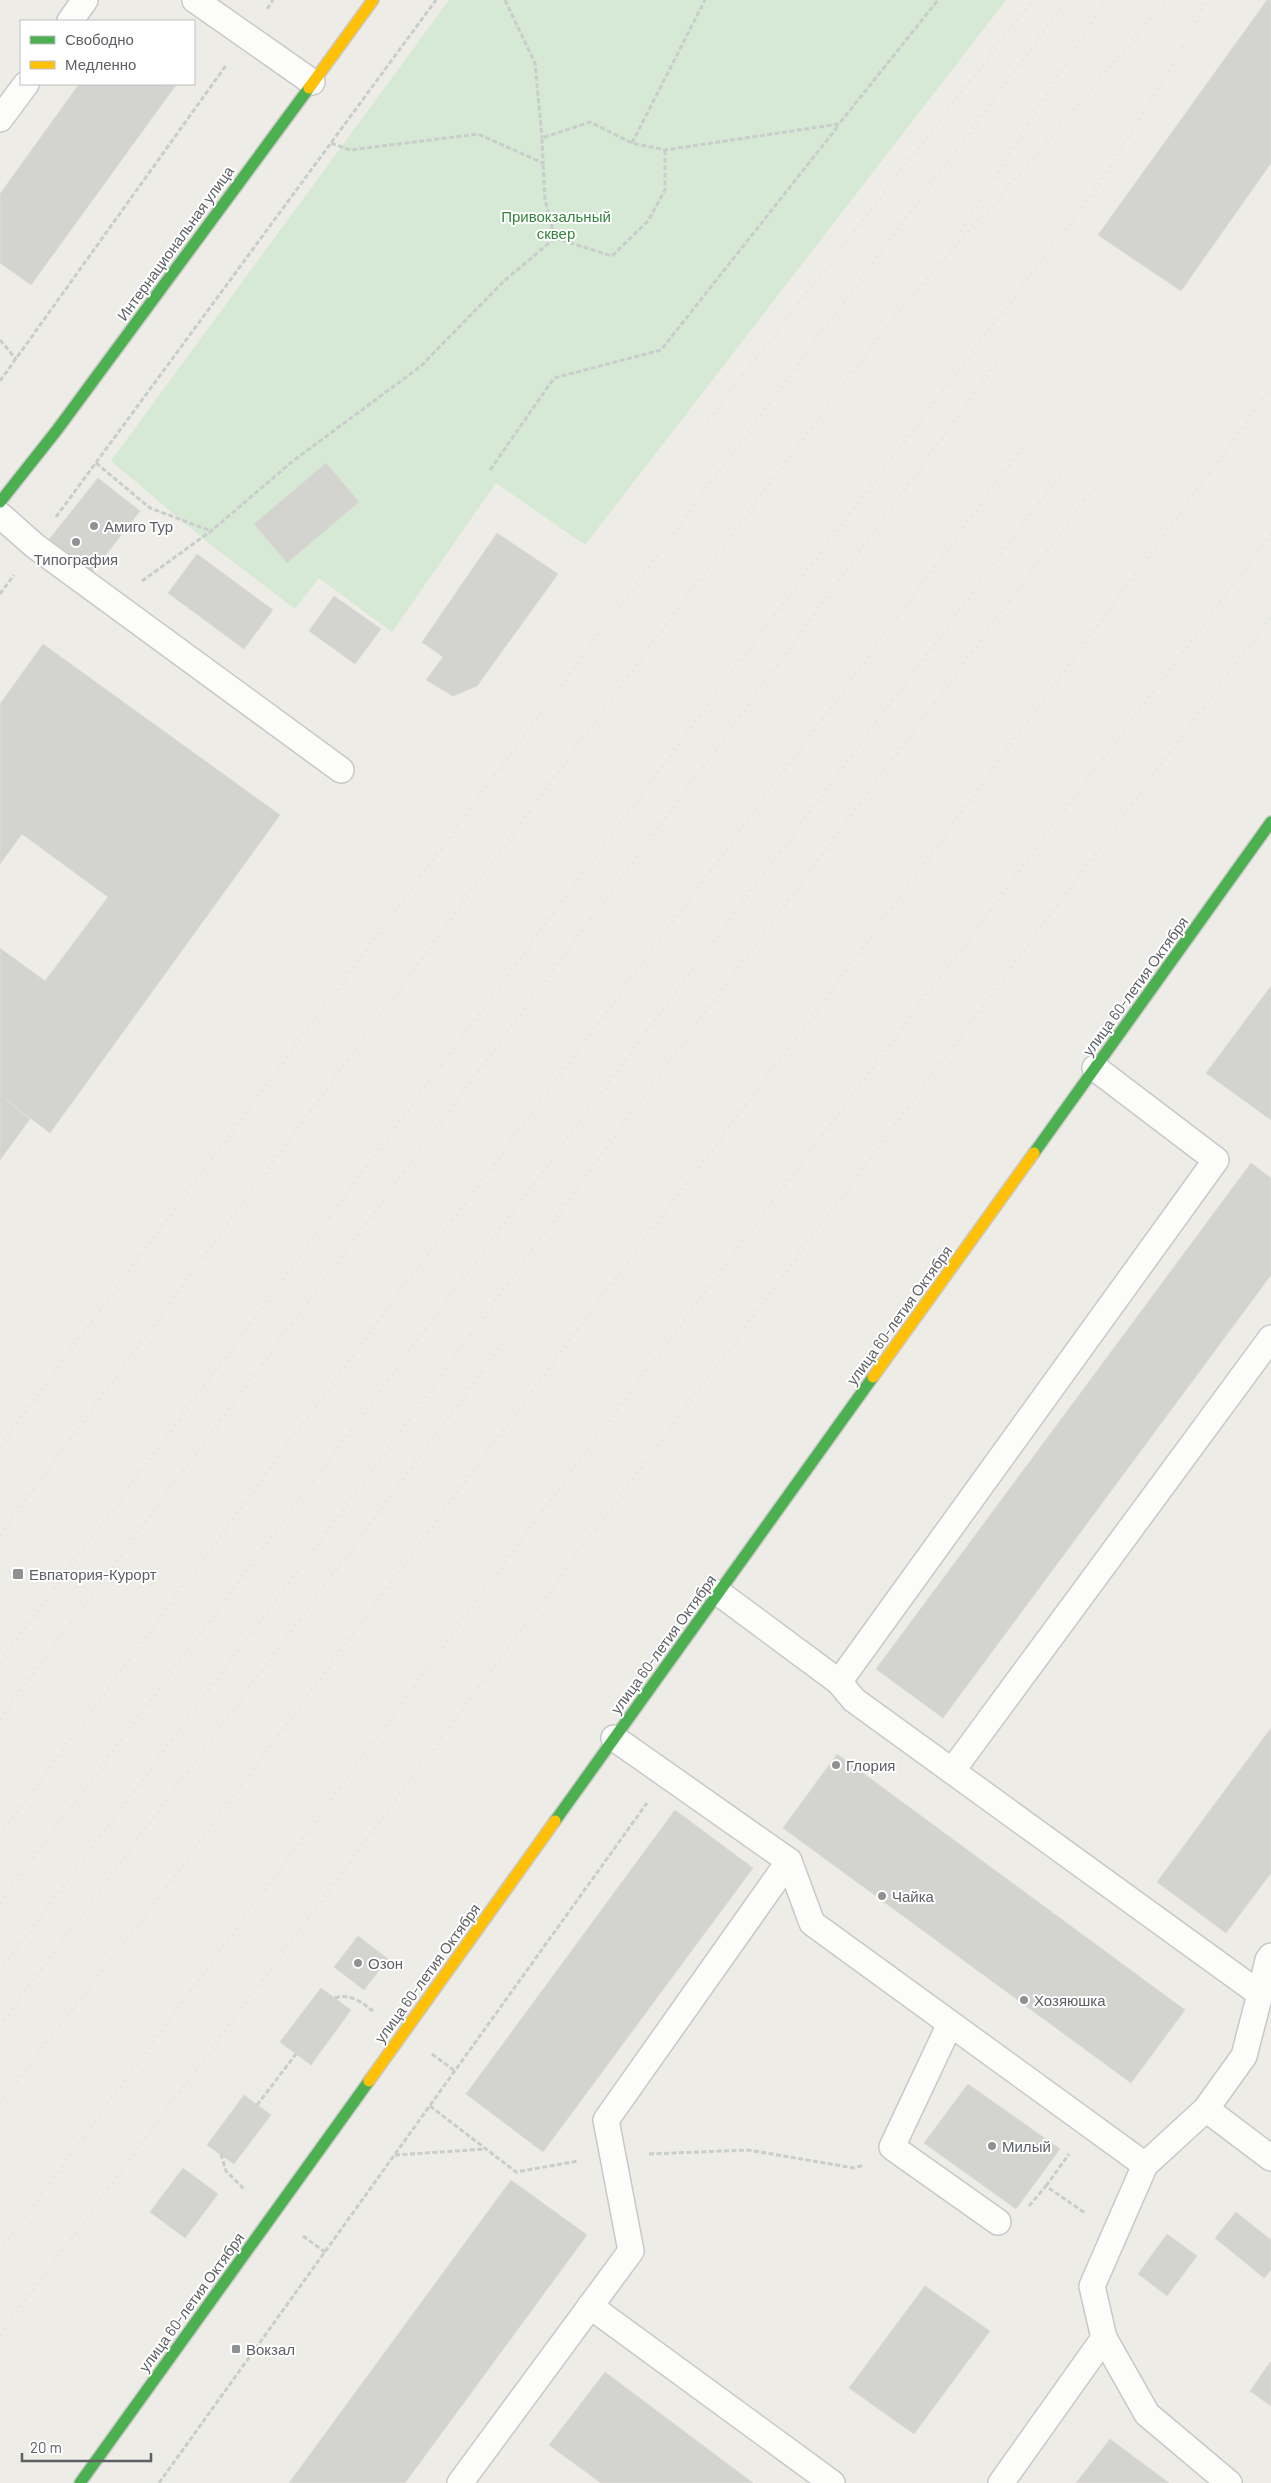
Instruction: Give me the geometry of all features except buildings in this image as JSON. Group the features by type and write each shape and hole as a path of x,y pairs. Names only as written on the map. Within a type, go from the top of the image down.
{"street":[{"name":"Интернациональная улица","path":"0,502 62,422 373,0"},
{"name":"улица 60-летия Октября","path":"80,2483 1271,822"}],"lane":[{"path":"71,20 85,0"},
{"path":"195,0 312,82"},
{"path":"0,120 25,85"},
{"path":"0,515 35,546 341,770"},
{"path":"839,1682 1216,1160 1095,1068"},
{"path":"952,1771 1271,1338"},
{"path":"719,1592 839,1682 854,1700 1260,1994"},
{"path":"614,1738 788,1861 812,1923 1145,2165"},
{"path":"460,2483 631,2251 606,2120 788,1861"},
{"path":"1229,2483 1147,2414 1104,2338 1092,2286 1145,2165 1206,2110 1244,2056 1271,1956"},
{"path":"950,2024 892,2147 998,2222"},
{"path":"1206,2110 1271,2158"},
{"path":"590,2306 832,2483"},
{"path":"1001,2483 1104,2338"}],"path":[{"path":"0,381 273,0"},
{"path":"0,594 436,0"},
{"path":"505,0 534,63 542,138 545,200 555,238"},
{"path":"632,143 706,0"},
{"path":"490,470 554,378 661,350 938,0"},
{"path":"542,138 590,122 632,143 665,150 839,124"},
{"path":"330,143 350,150 478,134 543,163"},
{"path":"555,238 612,256 648,221 665,190 665,150"},
{"path":"112,601 211,530 293,461 421,366 503,282 555,238"},
{"path":"0,340 16,359"},
{"path":"96,463 150,508 211,530"},
{"path":"159,2483 667,1775"},
{"path":"257,2105 296,2054"},
{"path":"430,2106 516,2172 613,2155 748,2150 854,2168 905,2155"},
{"path":"394,2155 485,2149"},
{"path":"998,2222 1022,2214 1046,2186 1115,2234"}],"green space":[{"name":"Привокзальный сквер","path":"449,0 1006,0 585,545 496,483 392,632 319,578 295,609 206,541 111,461"}],"railway":[{"path":"704,425 1033,0"},
{"path":"0,1446 1067,0"},
{"path":"957,237 1106,0"},
{"path":"0,1535 770,483 900,310 1030,162 1166,0"},
{"path":"0,1662 809,568 1098,186 1170,70 1207,0"},
{"path":"0,1719 712,755 996,364"},
{"path":"0,2104 174,1877 623,1268 821,1005 1271,388"},
{"path":"0,1835 1025,444"},
{"path":"0,1903 1062,472"},
{"path":"0,1971 369,1475 659,1075 1089,494"},
{"path":"0,2251 580,1460 1271,534"},
{"path":"0,2335 1271,616"},
{"path":"0,2026 503,1343"}],"traffic: fast":[{"path":"0,502 57,430 309,88"},
{"path":"1034,1153 1271,822"},
{"path":"555,1821 873,1377"},
{"path":"80,2483 369,2081"}],"traffic: slow":[{"path":"309,88 373,0"},
{"path":"873,1377 1034,1153"},
{"path":"369,2081 555,1821"}],"place":[{"name":"Амиго Тур","path":"94,526"},
{"name":"Типография","path":"76,542"},
{"name":"Евпатория-Курорт","path":"18,1574"},
{"name":"Глория","path":"836,1765"},
{"name":"Чайка","path":"882,1896"},
{"name":"Озон","path":"358,1963"},
{"name":"Хозяюшка","path":"1024,2000"},
{"name":"Милый","path":"992,2146"},
{"name":"Вокзал","path":"236,2349"}]}
